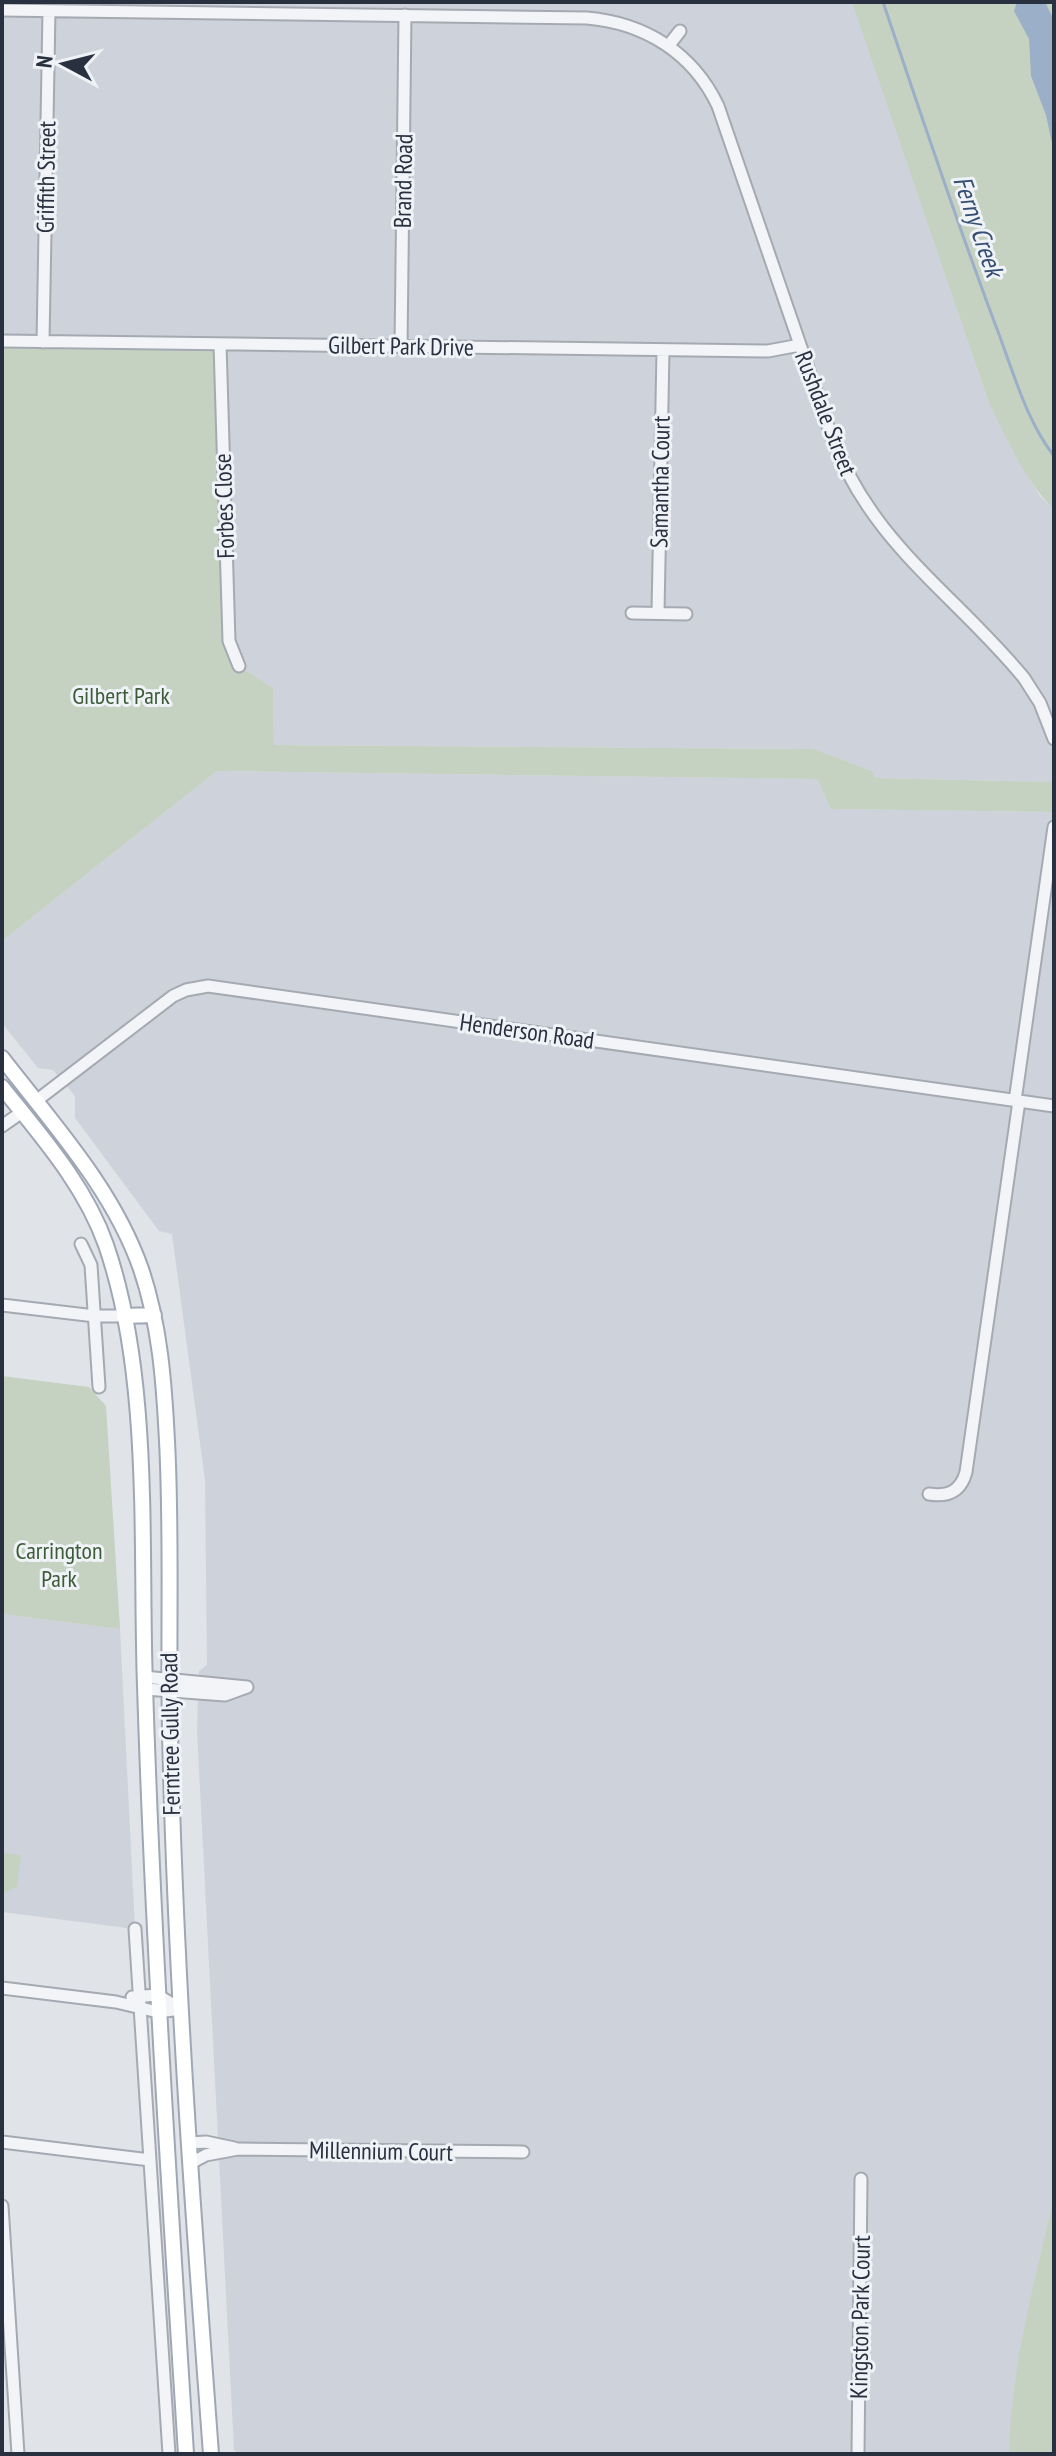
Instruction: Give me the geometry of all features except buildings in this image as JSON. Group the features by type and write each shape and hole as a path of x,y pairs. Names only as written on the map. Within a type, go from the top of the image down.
{"main road":[{"name":"Ferntree Gully Road","path":"2,1058 107,1200 132,1248 154,1315 164,1387 169,1483 169,1685 174,1885 211,2454"},
{"name":"Ferntree Gully Road","path":"2,1087 64,1165 95,1218 113,1267 124,1316 138,1445 157,1995 186,2454"},
{"path":"22,1112 36,1101"},
{"path":"124,1316 154,1315"},
{"path":"170,2188 179,2154 190,2143"}],"street":[{"name":"Rushdale Street","path":"2,10 250,8 601,19 630,26 669,45 693,67 718,106 834,443 851,481 890,538 1024,678 1040,703 1054,739"},
{"name":"Griffith Street","path":"43,342 49,11"},
{"name":"Brand Road","path":"401,347 405,15"},
{"path":"669,45 680,31"},
{"name":"Gilbert Park Drive","path":"2,341 774,351 800,345"},
{"name":"Forbes Close","path":"220,344 229,641 239,666"},
{"name":"Samantha Court","path":"658,613 663,350"},
{"path":"632,613 686,614"},
{"path":"929,1494 944,1496 955,1491 966,1472 1054,827"},
{"name":"Henderson Road","path":"36,1101 173,996 208,986 1054,1106"},
{"path":"2,1126 22,1112"},
{"path":"81,1244 91,1265 99,1387"},
{"path":"2,1305 95,1316 124,1316"},
{"path":"144,1683 247,1687 225,1695 169,1685"},
{"path":"135,1929 169,2454"},
{"path":"2,1988 116,2002 139,2002 157,1995 181,2009"},
{"path":"139,2002 158,2012 181,2009"},
{"path":"2,2142 150,2160"},
{"name":"Millennium Court","path":"190,2143 206,2142 238,2149"},
{"name":"Millennium Court","path":"191,2163 206,2155 238,2149 523,2152"},
{"name":"Kingston Park Court","path":"858,2454 861,2179"},
{"path":"2,2206 18,2454"}],"shaded area":[{"path":"2,2 853,2 989,403 1040,496 1054,510 1054,782 875,778 872,771 814,749 274,745 273,688 239,666 2,341"},
{"path":"217,771 817,779 831,809 1054,812 1054,2196 1017,2381 1009,2454 238,2454 234,2450 197,1730 199,1671 207,1665 205,1480 172,1234 159,1231 75,1118 75,1096 53,1070 38,1068 2,1023 2,941"},
{"path":"2,1614 120,1629 135,1929 2,1912"}],"green space":[{"path":"852,2 1054,2 1054,510 1025,473 989,403"},
{"name":"Gilbert Park","path":"2,341 220,344 229,641 239,666 273,688 274,745 814,749 872,771 875,778 1054,782 1054,812 831,809 817,779 217,771 2,941"},
{"name":"Carrington Park","path":"2,1376 89,1387 106,1406 120,1629 2,1614"},
{"path":"2,1853 21,1855 17,1887 2,1894"},
{"path":"1054,2196 1054,2454 1009,2454 1019,2356"}],"water":[{"path":"1017,2 1045,2 1054,20 1054,153 1046,115 1031,76 1029,39 1014,11"}],"waterway":[{"name":"Ferny Creek","path":"883,2 1015,378 1028,411 1054,456"}]}
